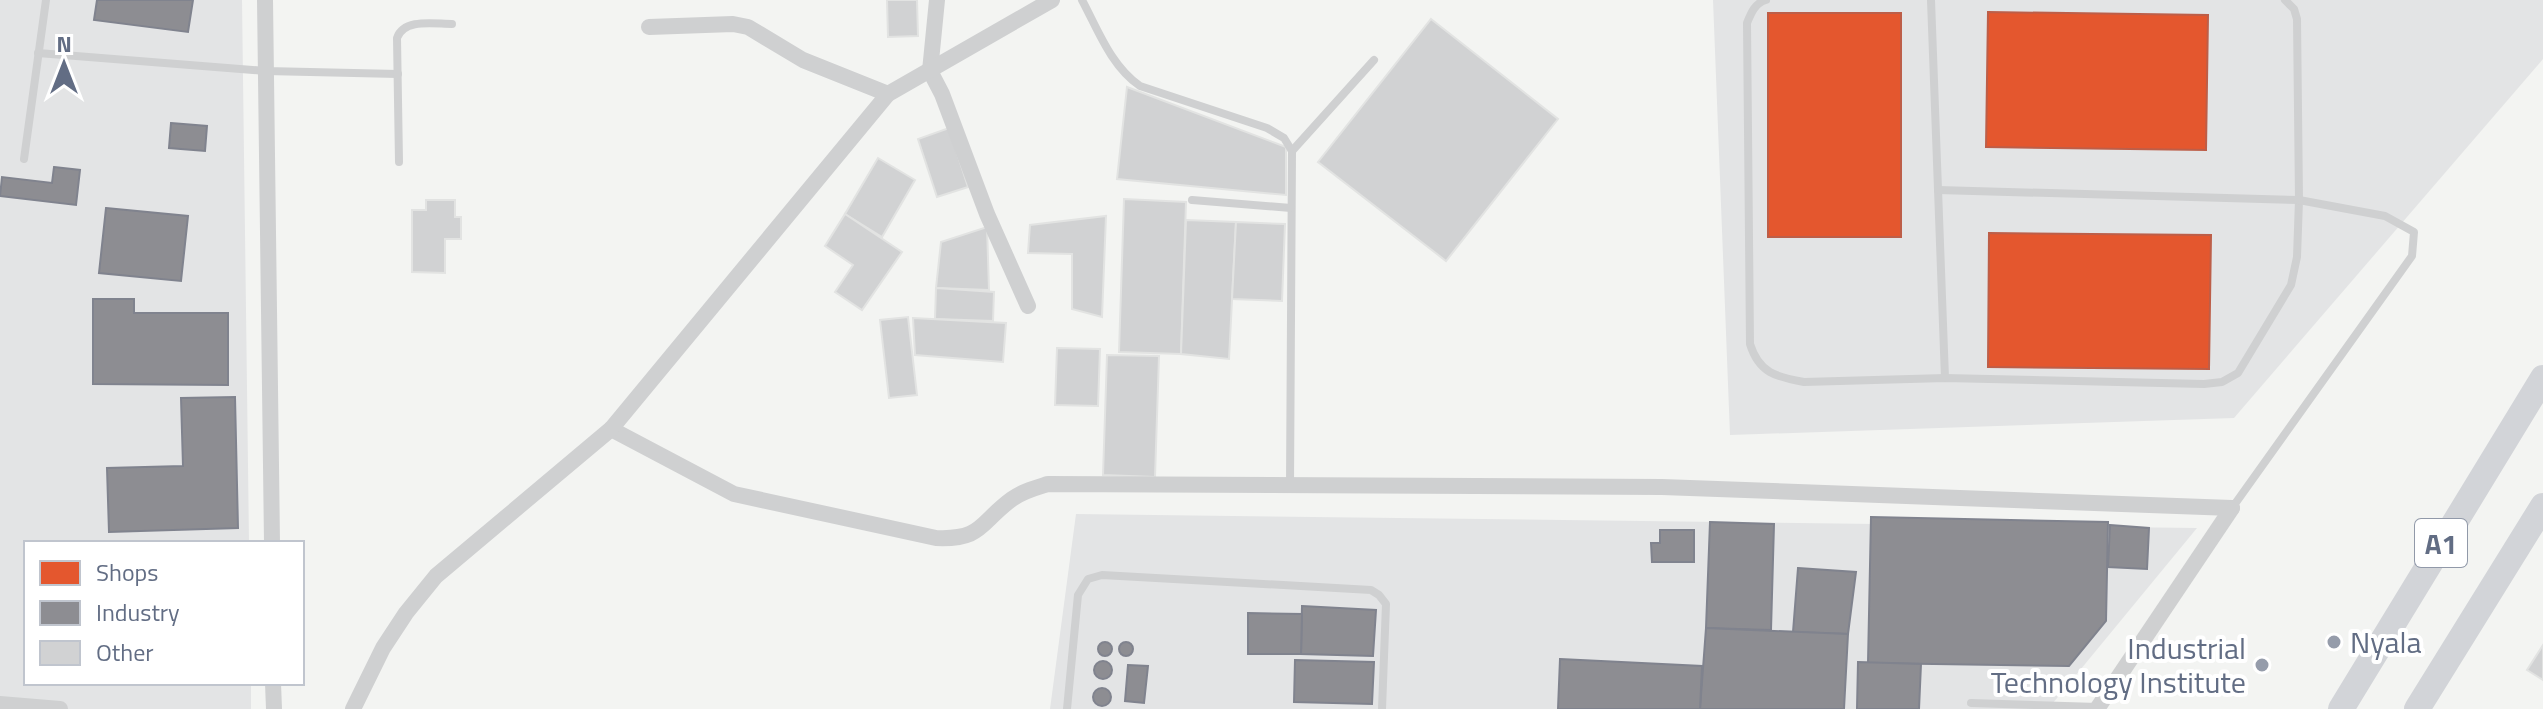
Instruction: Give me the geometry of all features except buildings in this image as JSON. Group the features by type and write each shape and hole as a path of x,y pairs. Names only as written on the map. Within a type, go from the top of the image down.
{"main road":[{"name":"A1","path":"2341,709 2543,378"},
{"name":"A1","path":"2417,709 2543,506"}],"street":[{"path":"265,0 272,541"},
{"path":"937,0 930,71 942,94 987,214 1028,306"},
{"path":"353,709 383,648 436,576 611,429 888,94 1052,0"},
{"path":"649,27 733,24 748,27 803,60 888,94"},
{"path":"611,429 734,494 936,538 959,539 978,532 1012,499 1026,490 1048,484 1662,487 2232,508"},
{"path":"2100,708 2232,508"},
{"path":"273,685 274,709"},
{"path":"0,704 60,709"}],"lane":[{"path":"24,159 46,0"},
{"path":"1082,0 1115,63 1127,77 1140,86 1267,128 1284,138 1292,151 1290,485"},
{"path":"1766,0 1751,11 1747,23 1750,344 1754,358 1766,370 1804,382 1945,378 2204,384 2222,382 2238,373 2291,285 2297,257 2297,19 2294,9 2285,0"},
{"path":"1931,0 1945,378"},
{"path":"399,162 397,38 400,30 406,25 452,24"},
{"path":"38,53 266,71 398,74"},
{"path":"1292,151 1374,60"},
{"path":"1938,190 2299,200 2385,216 2414,232 2412,256 2232,508"},
{"path":"1192,200 1291,208"},
{"path":"1067,709 1078,595 1088,579 1102,575 1371,590 1386,604 1382,709"},
{"path":"1971,703 2100,708"}],"shaded area":[{"path":"0,0 242,0 249,541 24,541 24,685 251,685 251,709 0,709"},
{"path":"1713,0 2543,0 2543,59 2234,418 1730,435"},
{"path":"1076,514 2197,528 2048,709 1050,709"}],"place":[{"name":"Nyala","path":"2334,642"},
{"name":"Industrial Technology Institute","path":"2262,665"}]}
